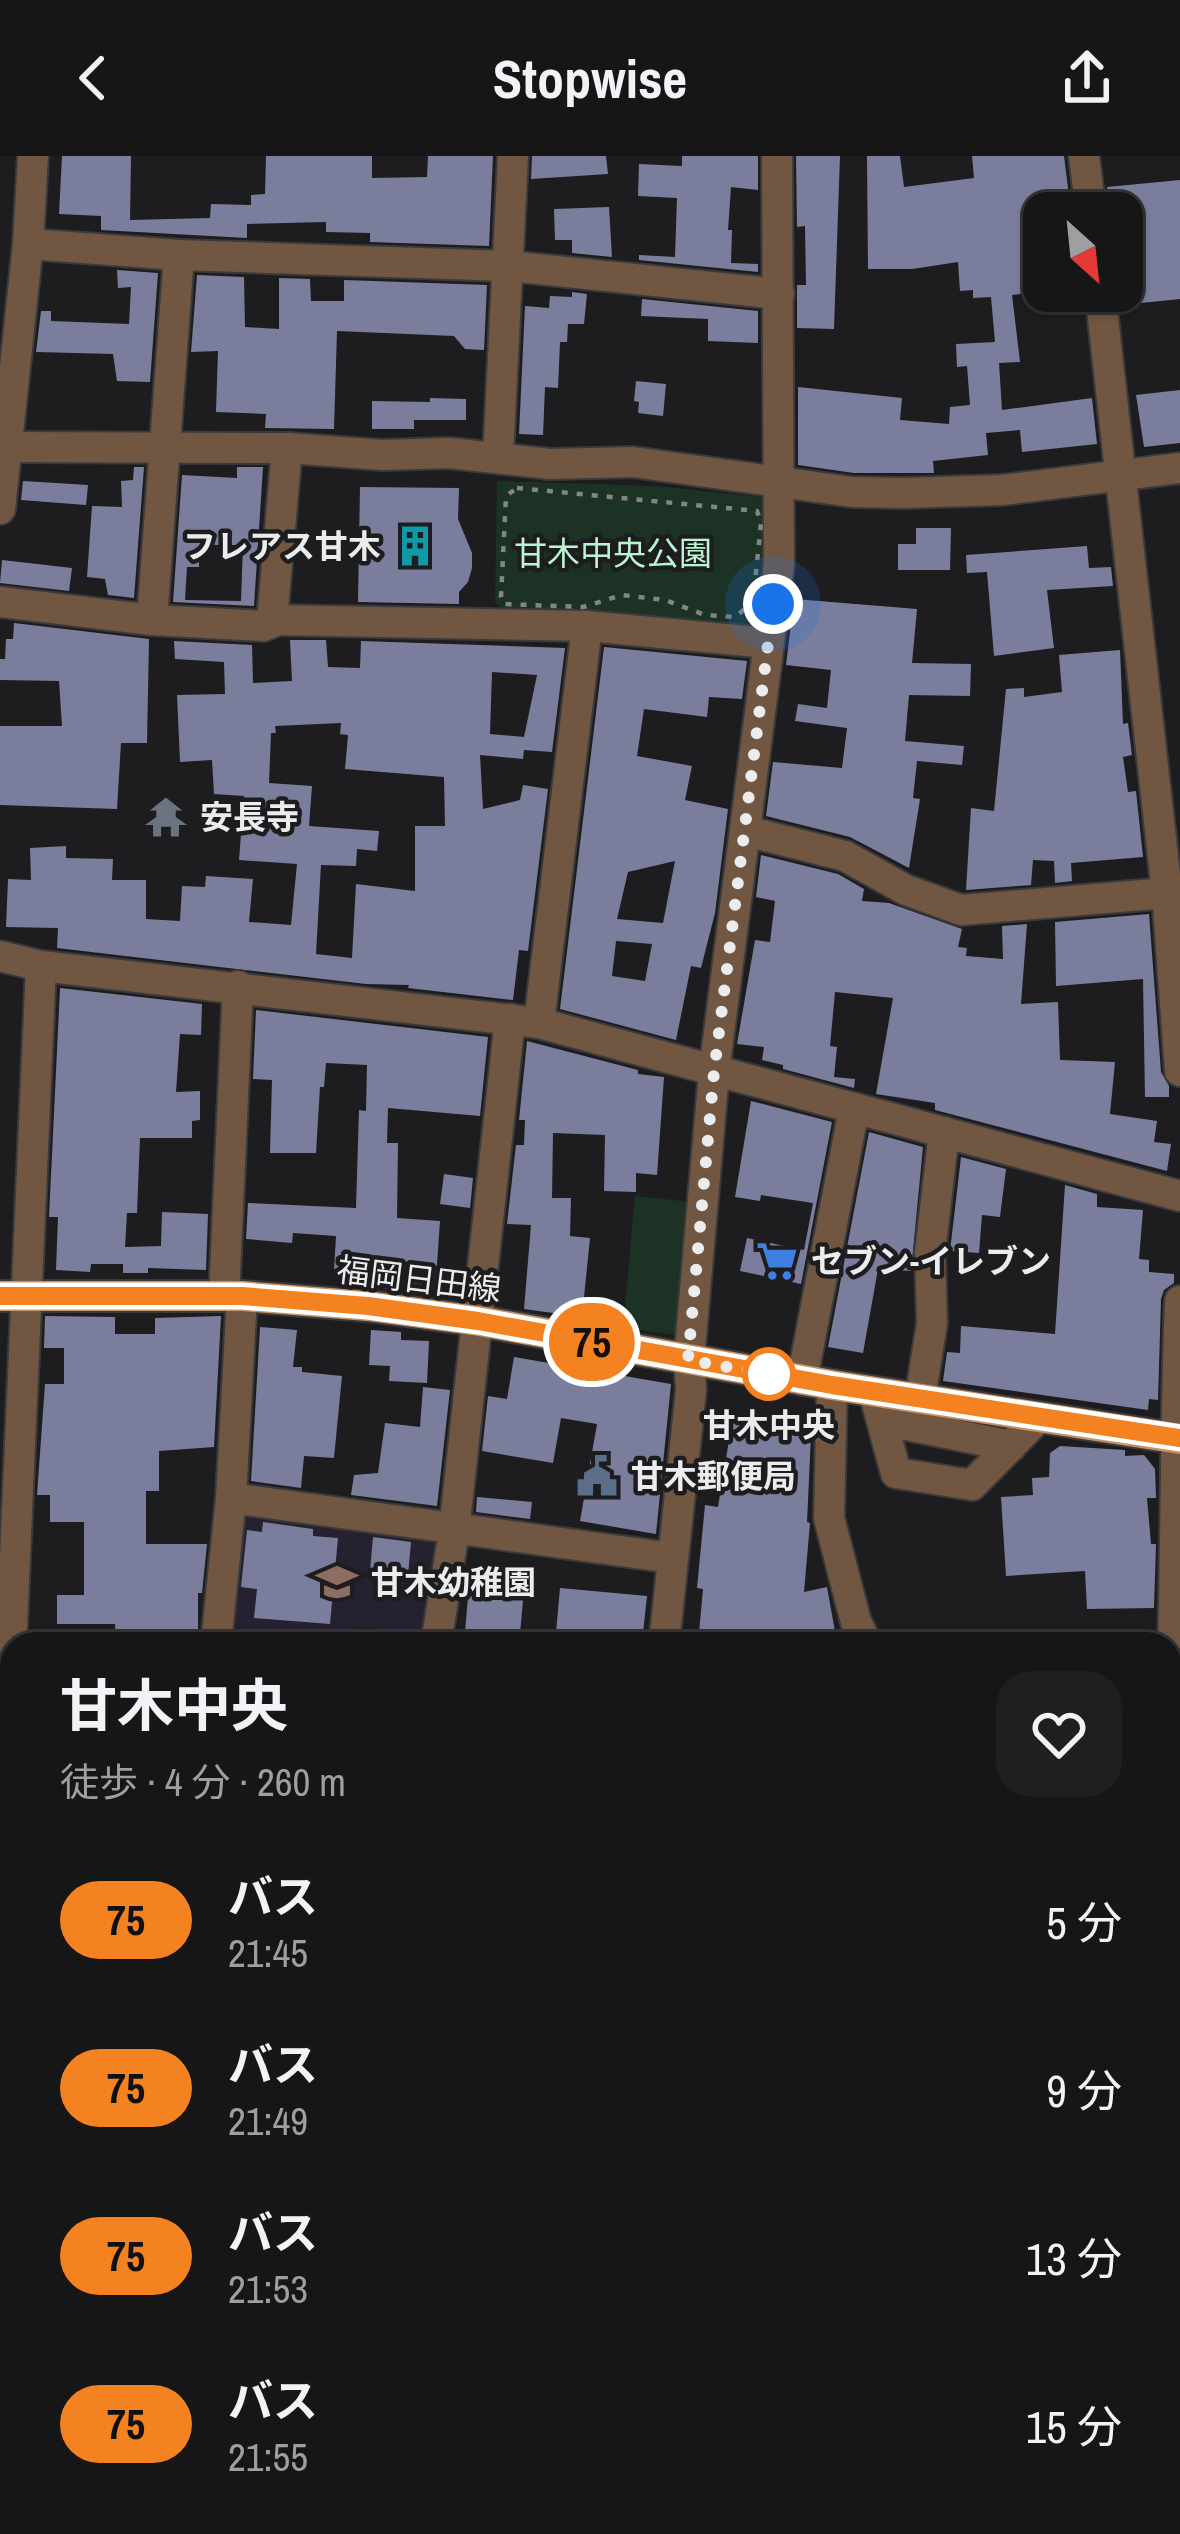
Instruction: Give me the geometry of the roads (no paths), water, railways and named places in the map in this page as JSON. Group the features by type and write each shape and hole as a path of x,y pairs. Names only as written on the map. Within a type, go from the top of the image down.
{"main road":[{"name":"福岡日田線","path":"12,1296 233,1296 368,1306 478,1321 817,1383 878,1406 920,1399 1177,1439"}],"street":[{"path":"0,509 28,244 14,208 32,156"},
{"path":"498,457 513,156"},
{"path":"665,1632 691,1390 688,1360 714,1072 778,564 777,156"},
{"path":"1084,156 1088,192"},
{"path":"28,244 179,255 508,266 779,294"},
{"path":"152,620 179,255"},
{"path":"1102,312 1170,814 1167,893 1180,1071"},
{"path":"4,447 287,448 383,455 449,452 550,464 633,462 852,492 903,493 1002,490 1180,468"},
{"path":"278,620 273,609 287,448"},
{"path":"0,602 152,620 262,626 278,620 587,626 768,644"},
{"path":"438,1632 478,1321 587,626"},
{"path":"746,831 845,856 906,890 961,910 1167,893"},
{"path":"1,947 41,966 525,1021 1180,1196"},
{"path":"9,1632 12,1296 41,966"},
{"path":"217,1632 231,1498 238,986"},
{"path":"854,1108 817,1383 829,1518 861,1632"},
{"path":"920,1399 932,1323 930,1253 944,1132"},
{"path":"1175,1632 1180,1301"},
{"path":"878,1406 1011,1446"},
{"path":"878,1406 896,1473 972,1484 1038,1418"},
{"path":"231,1498 672,1558"}],"place":[{"name":"フレアス甘木","path":"415,546"},
{"name":"安長寺","path":"166,817"},
{"name":"セブン-イレブン","path":"777,1261"},
{"name":"甘木中央","path":"769,1374"},
{"name":"甘木郵便局","path":"597,1476"},
{"name":"甘木幼稚園","path":"337,1582"}],"park label":[{"name":"甘木中央公園","path":"613,553"}]}
